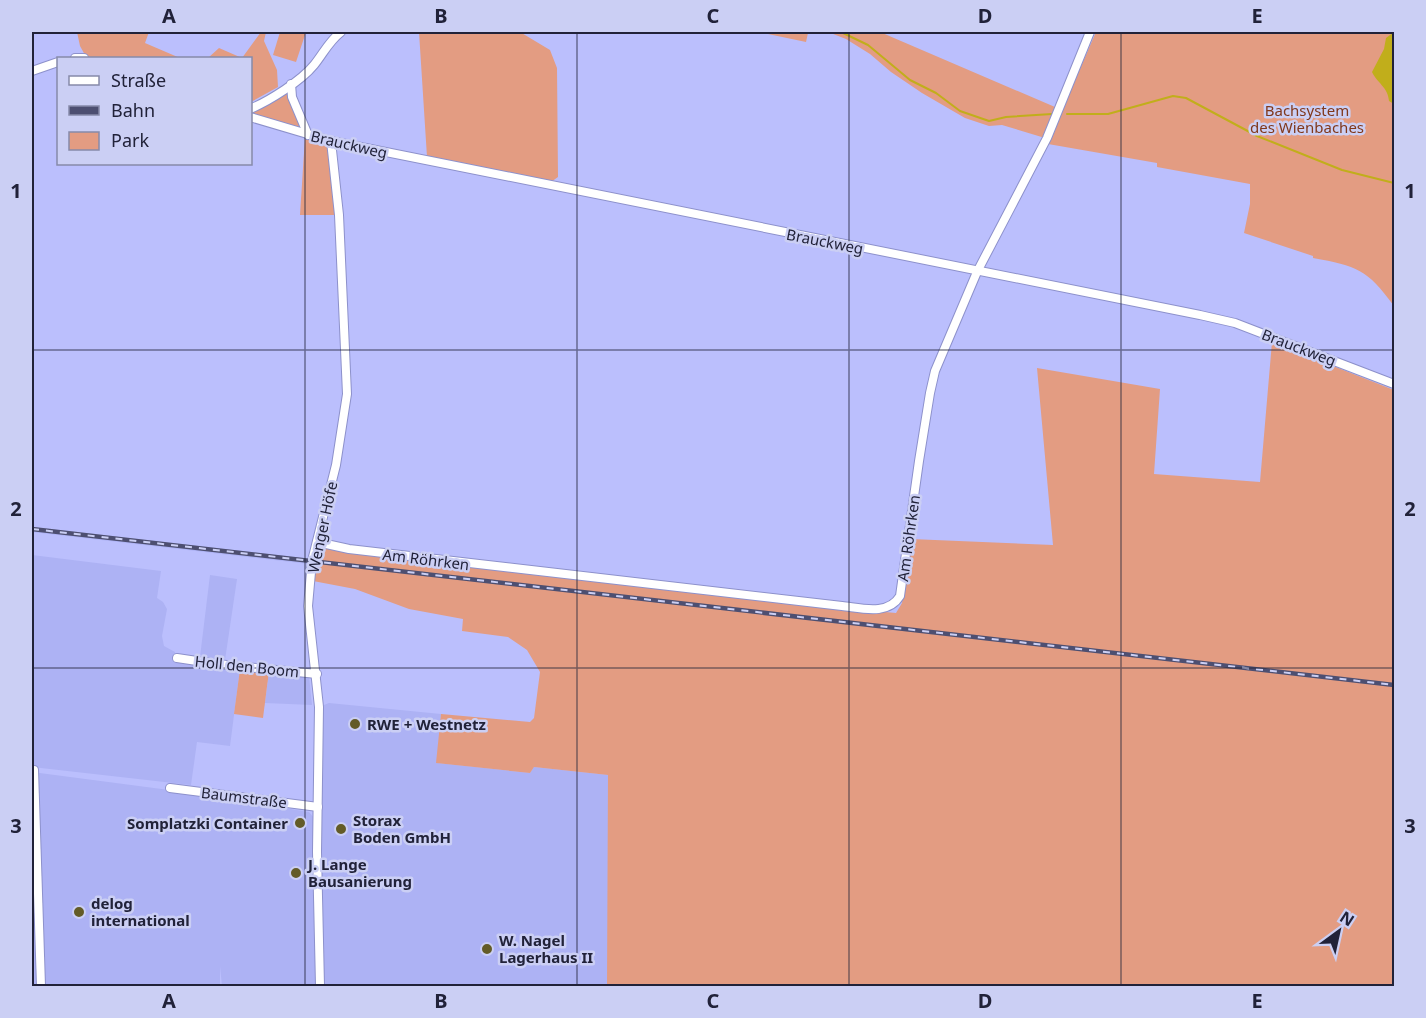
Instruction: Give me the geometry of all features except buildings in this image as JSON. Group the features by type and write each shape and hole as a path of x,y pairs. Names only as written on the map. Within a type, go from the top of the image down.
{"street":[{"path":"252,107 262,104 313,66 341,32"},
{"name":"Am Röhrken","path":"317,542 349,549 516,569 842,606 880,609 889,607 900,596 932,383 948,337 977,272 1047,138 1090,32"},
{"path":"32,71 57,62"},
{"path":"291,84 292,97 308,135"},
{"name":"Brauckweg","path":"252,118 331,141 1235,323 1395,384"},
{"name":"Wenger Höfe","path":"320,987 319,707 308,606 311,570 336,465 347,394 339,215 331,141"},
{"name":"Holl den Boom","path":"177,657 317,674"},
{"path":"34,770 41,987"},
{"name":"Baumstraße","path":"170,788 318,807"}],"shaded area":[{"path":"1394,32 1394,104 1389,101 1387,92 1372,72 1384,49 1386,38"},
{"path":"32,527 310,559 309,564 32,532"},
{"path":"32,555 161,571 157,598 167,609 162,636 164,646 175,652 175,658 240,669 230,746 197,742 191,785 32,767"},
{"path":"210,575 237,579 225,660 200,657"},
{"path":"269,671 309,676 312,705 265,703"},
{"path":"329,703 441,714 437,763 530,773 534,767 608,775 608,986 222,986 220,966 220,986 32,986 32,772 192,793 309,812 314,818 319,707"}],"green space":[{"path":"77,32 149,32 145,43 178,57 90,57 85,55"},
{"path":"261,32 266,32 264,41 277,70 278,87 252,101 252,57 243,57"},
{"path":"280,32 306,32 296,62 273,55"},
{"path":"419,32 480,34 520,32 550,50 557,68 558,177 551,182 427,157"},
{"path":"758,32 810,32 806,42"},
{"name":"Bachsystem des Wienbaches","path":"828,32 880,32 1062,110 1096,32 1394,32 1394,306 1376,284 1360,271 1313,258 1313,256 1244,233 1250,204 1250,184 1157,167 1157,163 1048,144 1045,138 1002,125 989,126 965,118 922,93 891,72 870,54 846,39"},
{"path":"219,48 240,57 209,57"},
{"path":"288,86 304,130 252,114"},
{"path":"305,137 328,144 336,215 300,215"},
{"path":"1272,342 1394,390 1394,986 607,986 608,775 534,767 530,773 436,763 441,714 530,722 534,718 540,672 527,650 508,637 462,631 463,619 409,609 355,589 313,581 319,546 896,613 902,603 911,539 1053,545 1037,368 1160,389 1154,474 1260,482"},
{"path":"240,669 269,671 263,718 234,714"}],"waterway":[{"path":"841,32 868,45 910,80 936,93 960,111 989,121 1006,117 1052,114"},
{"path":"1067,114 1108,114 1173,96 1186,98 1257,136 1342,170 1394,183"}],"railway":[{"path":"32,529 1394,685"}],"place":[{"name":"RWE + Westnetz","path":"355,724"},
{"name":"Somplatzki Container","path":"300,823"},
{"name":"Storax Boden GmbH","path":"341,829"},
{"name":"J. Lange Bausanierung","path":"296,873"},
{"name":"delog international","path":"79,912"},
{"name":"W. Nagel Lagerhaus II","path":"487,949"}]}
